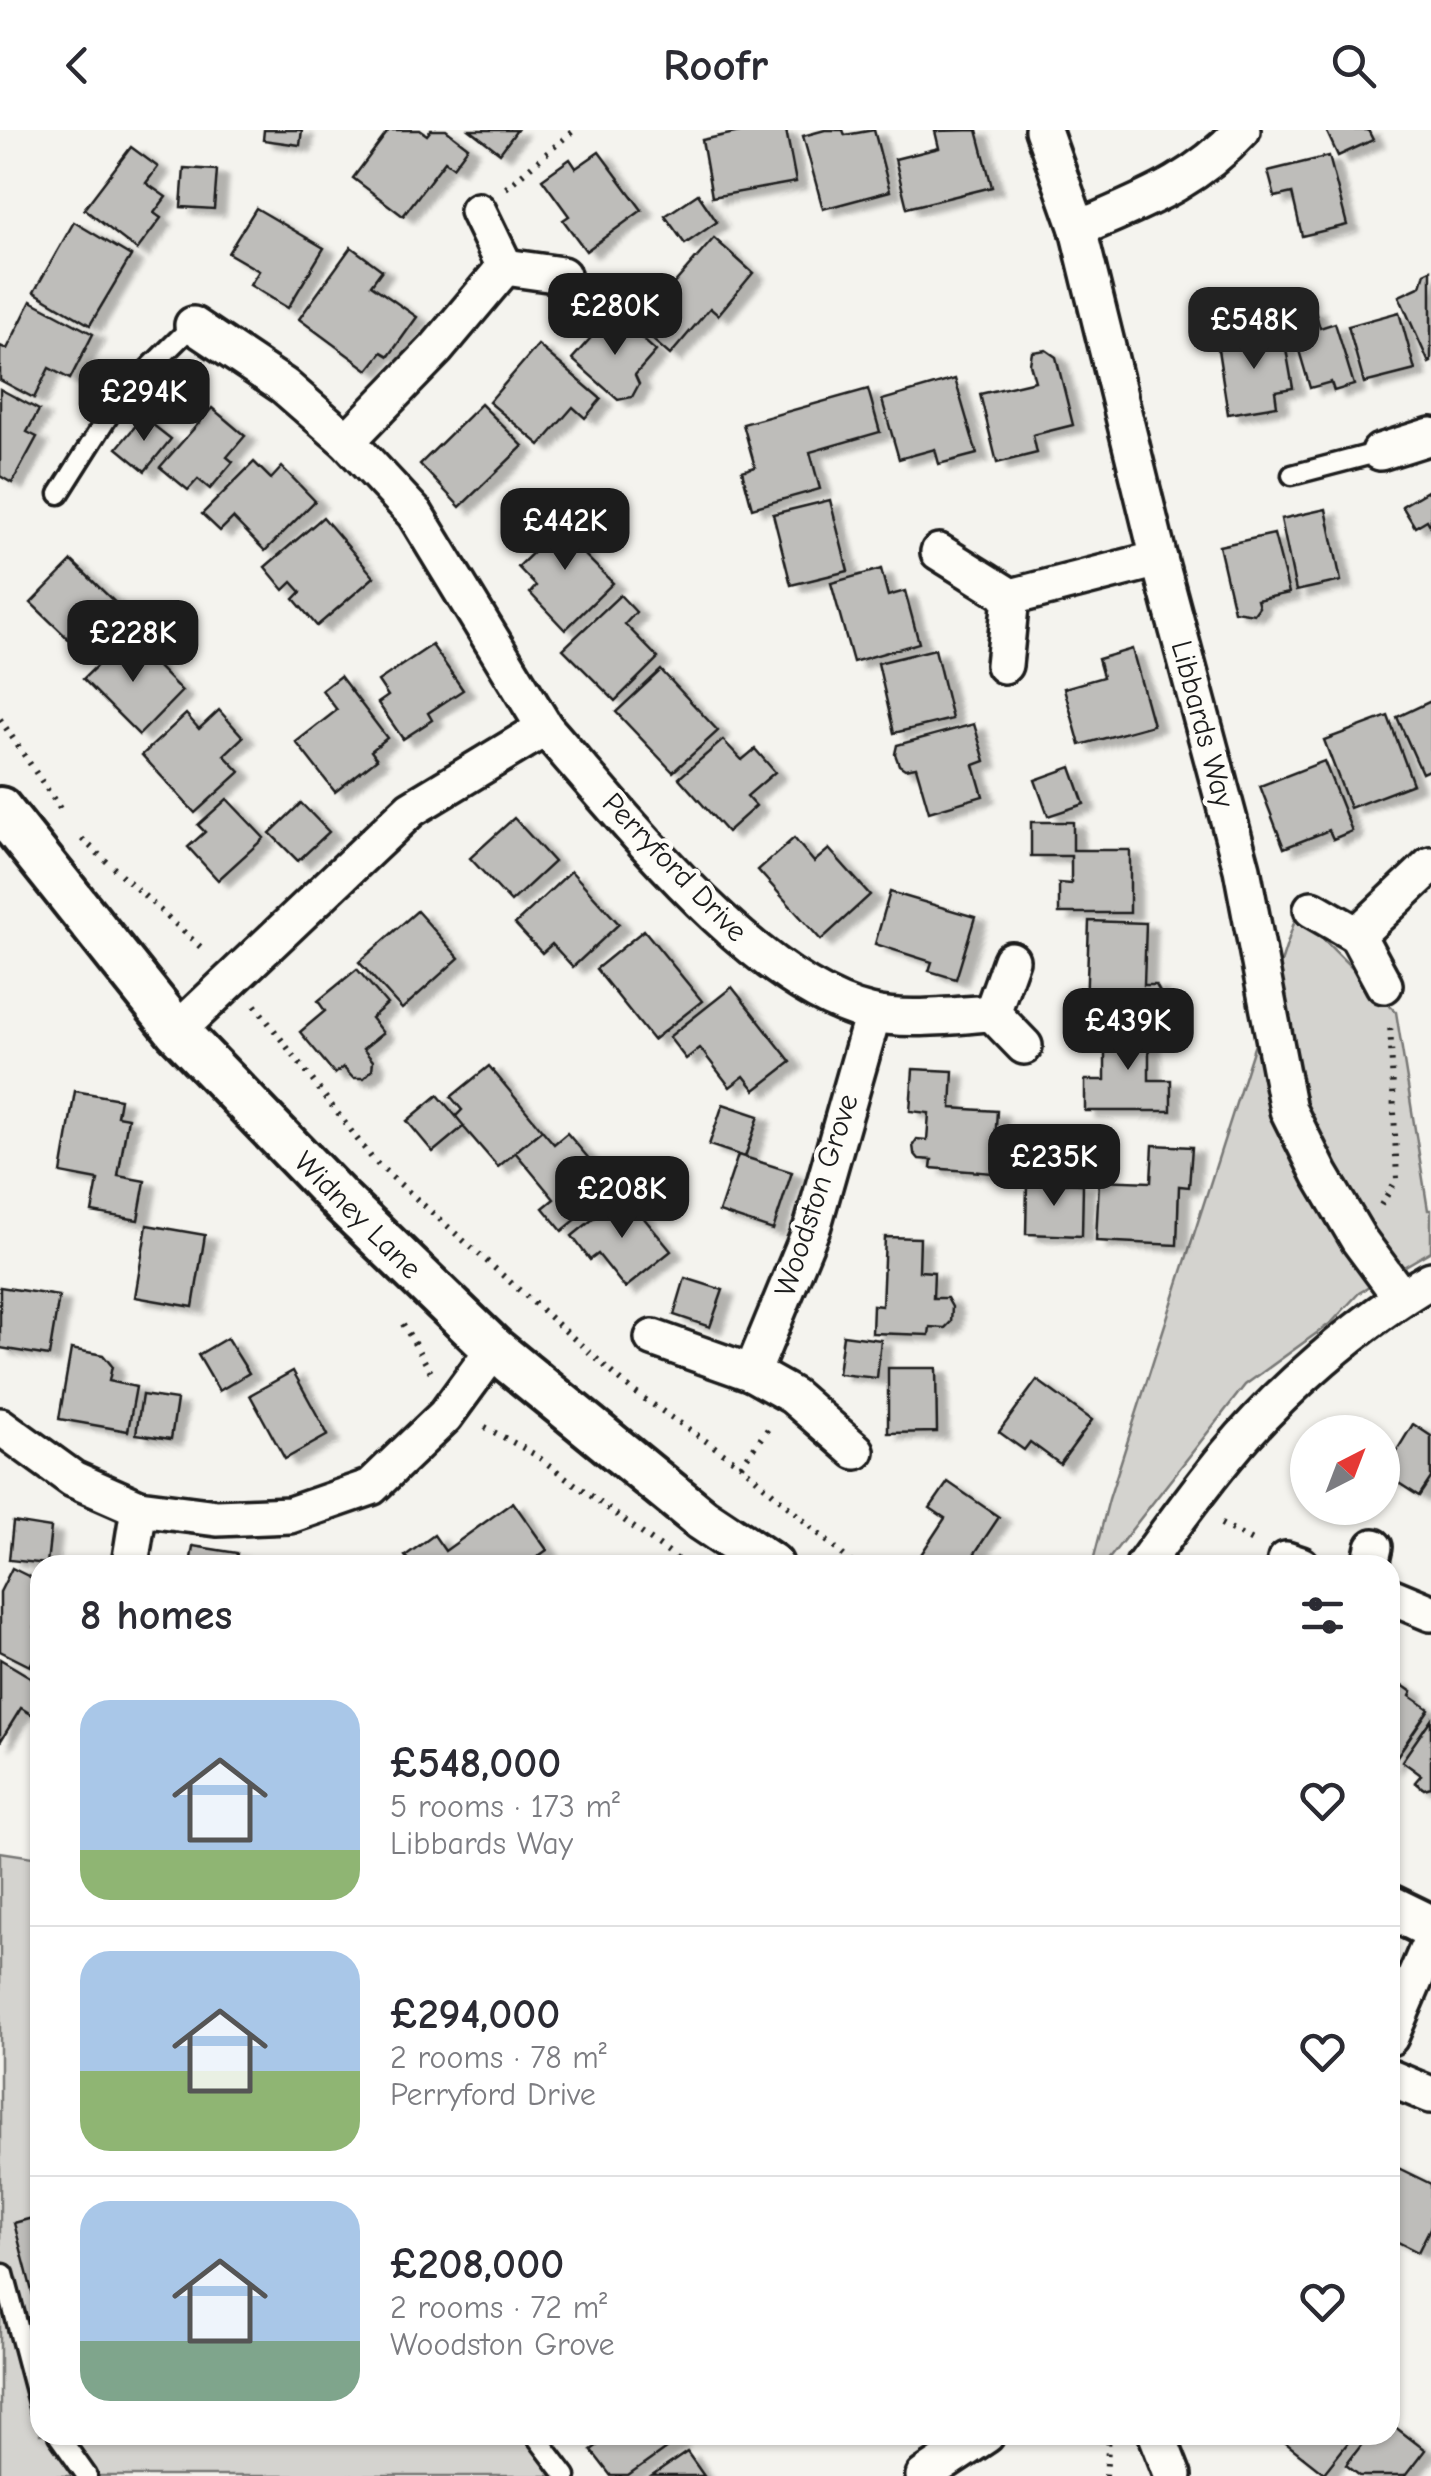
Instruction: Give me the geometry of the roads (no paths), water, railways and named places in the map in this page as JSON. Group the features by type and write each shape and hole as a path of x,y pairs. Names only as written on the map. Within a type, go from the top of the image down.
{"street":[{"name":"Libbards Way","path":"1043,130 1078,229 1159,559 1242,868 1288,1110 1359,1240 1416,1289"},
{"path":"1078,229 1178,186 1242,130"},
{"path":"478,211 505,267"},
{"path":"505,267 562,275"},
{"path":"346,441 436,349 505,267"},
{"name":"Perryford Drive","path":"193,325 284,386 346,441 415,514 544,728 685,885 755,950 829,1000 872,1014 992,1013"},
{"path":"1380,452 1431,436"},
{"path":"939,552 1011,597 1159,559"},
{"path":"1004,665 1011,597"},
{"path":"177,1031 410,809 544,728"},
{"name":"Widney Lane","path":"0,809 177,1031 342,1202 494,1349 702,1518 756,1555"},
{"path":"1357,935 1431,864"},
{"path":"1312,909 1357,935 1384,985"},
{"path":"1012,960 992,1013 1024,1046"},
{"name":"Woodston Grove","path":"752,1373 812,1226 872,1014"},
{"path":"1152,1555 1227,1455 1272,1407 1416,1289"},
{"path":"653,1338 752,1373 793,1396 856,1450"},
{"path":"0,1426 73,1480 140,1508 217,1518 290,1515 372,1486 445,1416 494,1349"},
{"path":"132,1555 140,1508"},
{"path":"1400,1600 1431,1613"},
{"path":"1400,1911 1431,1926"},
{"path":"1400,2014 1431,1941"},
{"path":"1400,2082 1431,2095"},
{"path":"924,2476 971,2445"},
{"path":"1161,2445 1173,2476"}],"lane":[{"path":"60,494 120,396 193,325"},
{"path":"1292,475 1380,452"},
{"path":"4,2274 30,2372"},
{"path":"65,2445 87,2476"},
{"path":"543,2445 566,2476"}]}
